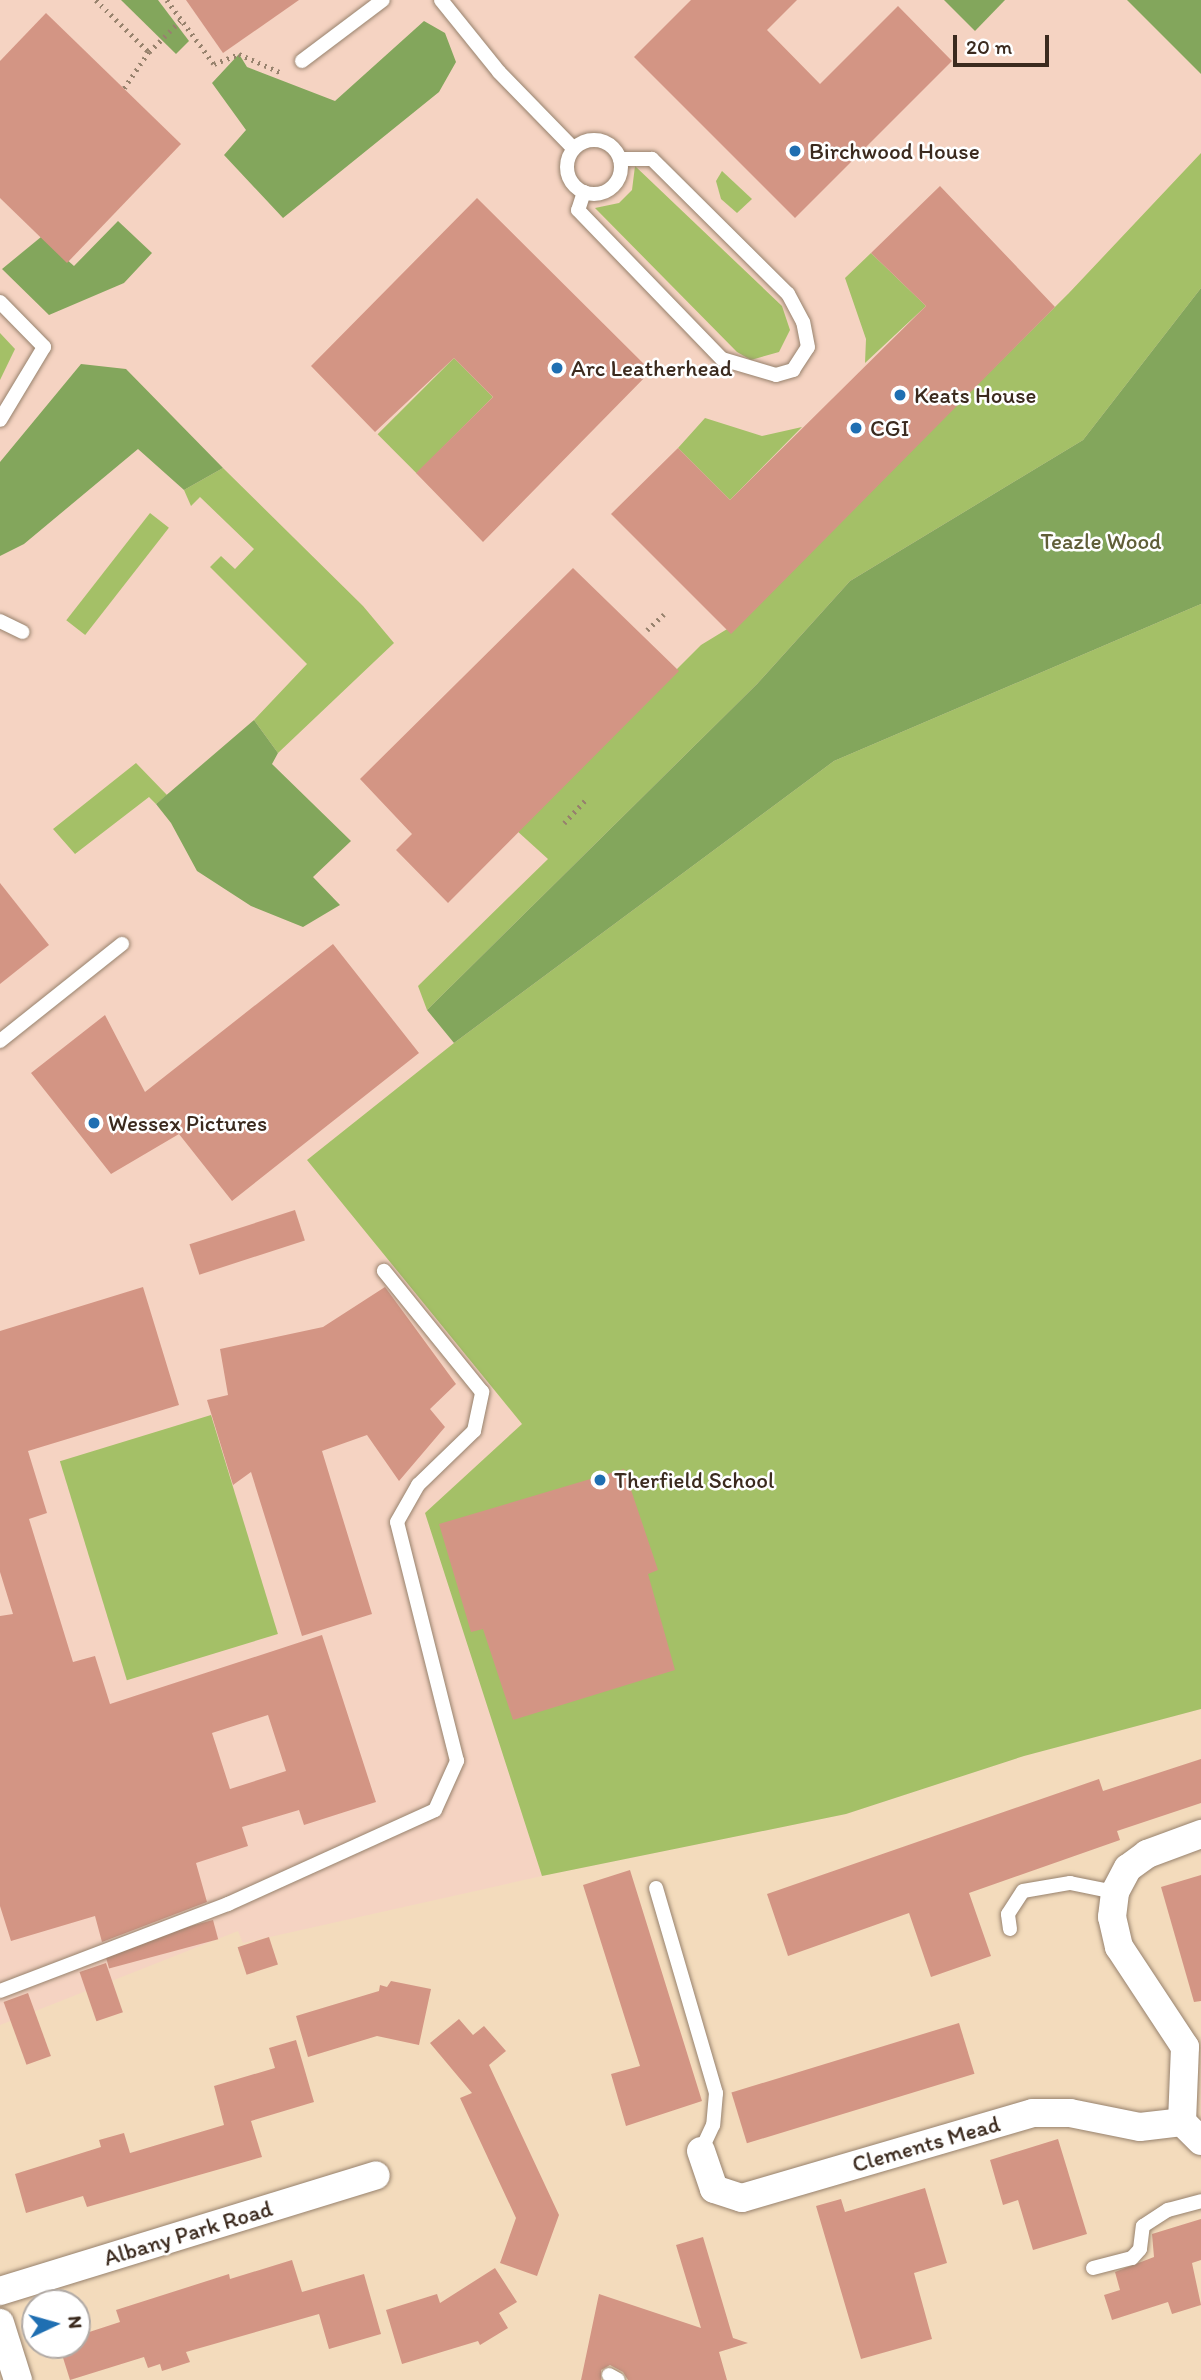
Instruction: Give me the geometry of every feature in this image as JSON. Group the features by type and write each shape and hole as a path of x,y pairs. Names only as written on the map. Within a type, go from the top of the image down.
{"street":[{"path":"1115,1892 1128,1868 1147,1854 1201,1834"},
{"name":"Clements Mead","path":"701,2151 714,2189 743,2198 1033,2113 1070,2113 1140,2127 1191,2131 1193,2045 1119,1947 1112,1917 1115,1892"},
{"name":"Albany Park Road","path":"0,2291 376,2175"},
{"path":"0,2323 9,2362"}],"lane":[{"path":"302,61 383,0"},
{"path":"441,0 499,72 574,149"},
{"path":"584,192 578,210 722,359 776,376 793,370 808,347 803,323 788,295 652,159 620,159 602,141 592,140 574,149 567,169 570,180 584,192 596,194 613,187 619,178 620,159"},
{"path":"0,302 44,347 0,419"},
{"path":"0,621 23,632"},
{"path":"0,1041 122,944"},
{"path":"0,1991 228,1903 435,1810 457,1761 397,1522 418,1485 474,1431 482,1392 384,1271"},
{"path":"1010,1929 1008,1914 1023,1891 1070,1883 1115,1892"},
{"path":"656,1888 716,2093 713,2125 701,2151"},
{"path":"1093,2268 1132,2258 1140,2249 1143,2227 1168,2210 1201,2201"}],"path":[{"path":"96,0 149,52"},
{"path":"167,0 214,64 239,54"},
{"path":"124,89 149,52 181,20"},
{"path":"647,631 664,614"},
{"path":"564,823 587,798"}],"shaded area":[{"path":"0,0 1127,0 1201,74 1201,288 427,1010 1201,604 1201,1709 1024,1756 846,1814 542,1876 243,1943 238,1931 0,2025"}],"green space":[{"path":"121,0 158,0 189,41 176,54"},
{"path":"944,0 1005,0 975,31"},
{"path":"1127,0 1201,0 1201,74"},
{"path":"424,21 445,33 456,62 439,92 283,218 224,155 246,130 212,83 239,54 247,67 335,101"},
{"path":"1201,153 1201,288 1083,440 850,581 757,684 427,1010 418,986 548,859 516,830 701,645 737,623 1069,293"},
{"path":"635,166 782,306 790,330 779,352 751,360 737,352 595,208 619,203 632,190"},
{"path":"722,171 752,199 737,213 721,199 716,181"},
{"path":"118,221 152,253 124,283 49,315 2,269 41,237 74,266"},
{"path":"871,253 926,306 865,363 866,339 845,278"},
{"name":"Teazle Wood","path":"1201,288 1201,604 834,761 454,1043 427,1010 757,684 850,581 1083,440"},
{"path":"0,333 15,349 0,380"},
{"path":"454,358 493,397 417,473 378,434"},
{"path":"81,364 126,369 223,468 184,490 138,449 24,544 0,556 0,462"},
{"path":"705,418 762,436 802,427 730,500 678,448"},
{"path":"223,468 363,606 394,643 278,753 254,720 307,664 210,567 221,556 235,569 254,549 200,497 191,506 184,490"},
{"path":"150,513 169,528 85,635 66,620"},
{"name":"Therfield School","path":"1201,604 1201,1709 1024,1756 846,1814 542,1876 425,1513 522,1424 307,1160 454,1043 834,761"},
{"path":"254,720 278,753 272,764 351,841 313,877 340,905 303,927 251,906 197,871 171,823 156,804"},
{"path":"136,763 167,795 156,804 149,797 75,854 53,829"},
{"path":"211,1415 278,1634 127,1680 60,1461"}],"building":[{"path":"186,0 299,0 223,53"},
{"name":"Birchwood House","path":"691,0 797,0 767,30 820,84 898,6 952,61 795,218 634,57"},
{"path":"46,13 181,144 67,263 0,198 0,61"},
{"name":"Keats House","path":"940,186 1055,307 731,634 611,514 678,448 730,500 926,306 871,253"},
{"name":"Arc Leatherhead","path":"477,198 651,371 483,542 416,473 493,397 454,358 375,432 311,366"},
{"path":"573,568 679,671 448,903 396,850 412,834 360,779"},
{"path":"0,883 49,945 0,984"},
{"path":"333,944 419,1053 232,1201 179,1134 111,1174 31,1073 105,1015 145,1092"},
{"path":"295,1210 305,1240 199,1275 189,1244"},
{"path":"143,1287 179,1405 28,1451 47,1513 29,1519 73,1662 95,1656 110,1704 322,1635 376,1802 304,1825 299,1810 242,1827 248,1846 196,1863 207,1902 102,1942 95,1916 11,1941 0,1906 0,1616 13,1614 0,1572 0,1331","holes":["268,1715 286,1771 230,1789 212,1733"]},
{"path":"385,1287 456,1384 430,1409 445,1427 399,1481 367,1435 322,1451 372,1614 302,1636 251,1472 233,1485 207,1400 228,1395 220,1349 323,1327"},
{"path":"624,1469 658,1570 648,1574 675,1670 513,1720 483,1629 471,1632 439,1524"},
{"path":"1201,1759 1201,1803 1117,1831 1120,1840 969,1893 991,1956 931,1977 909,1913 788,1956 767,1894 1099,1779 1103,1791"},
{"path":"630,1870 702,2101 626,2126 611,2074 640,2066 583,1885"},
{"path":"1201,1875 1201,2001 1194,2002 1161,1887"},
{"path":"213,1920 218,1939 109,1969 104,1949"},
{"path":"269,1937 278,1965 247,1975 238,1947"},
{"path":"106,1963 123,2012 96,2021 80,1972"},
{"path":"391,1981 431,1989 419,2045 377,2036 308,2057 296,2016 379,1991 380,1985 387,1987"},
{"path":"28,1993 51,2056 26,2065 4,2002"},
{"path":"459,2019 473,2035 484,2026 506,2051 489,2065 559,2215 537,2276 500,2263 516,2218 460,2098 472,2093 430,2043"},
{"path":"959,2023 974,2074 747,2143 731,2093"},
{"path":"296,2040 314,2102 251,2121 262,2157 87,2207 83,2196 26,2213 15,2174 101,2147 99,2140 124,2133 130,2153 224,2125 214,2086 275,2068 269,2048"},
{"path":"1058,2139 1087,2234 1033,2250 1018,2200 1003,2205 990,2160"},
{"path":"925,2188 947,2263 914,2273 932,2339 861,2359 816,2206 841,2199 845,2212"},
{"path":"1201,2219 1201,2260 1192,2263 1201,2305 1172,2314 1168,2302 1112,2320 1104,2295 1120,2290 1115,2272 1154,2257 1152,2234"},
{"path":"703,2237 733,2338 748,2343 719,2352 727,2380 628,2380 623,2372 610,2365 601,2370 601,2380 581,2380 599,2294 701,2328 676,2245"},
{"path":"292,2260 302,2292 364,2274 381,2334 329,2349 319,2314 186,2352 190,2362 162,2371 160,2364 148,2368 144,2357 70,2380 63,2359 91,2359 91,2331 120,2322 116,2310 229,2274 230,2279"},
{"path":"495,2268 517,2302 499,2313 508,2328 480,2345 478,2341 402,2364 386,2310 437,2294 440,2303"}],"place":[{"name":"Birchwood House","path":"795,151"},
{"name":"Arc Leatherhead","path":"557,368"},
{"name":"Keats House","path":"900,395"},
{"name":"CGI","path":"856,428"},
{"name":"Wessex Pictures","path":"94,1123"},
{"name":"Therfield School","path":"600,1480"}]}
